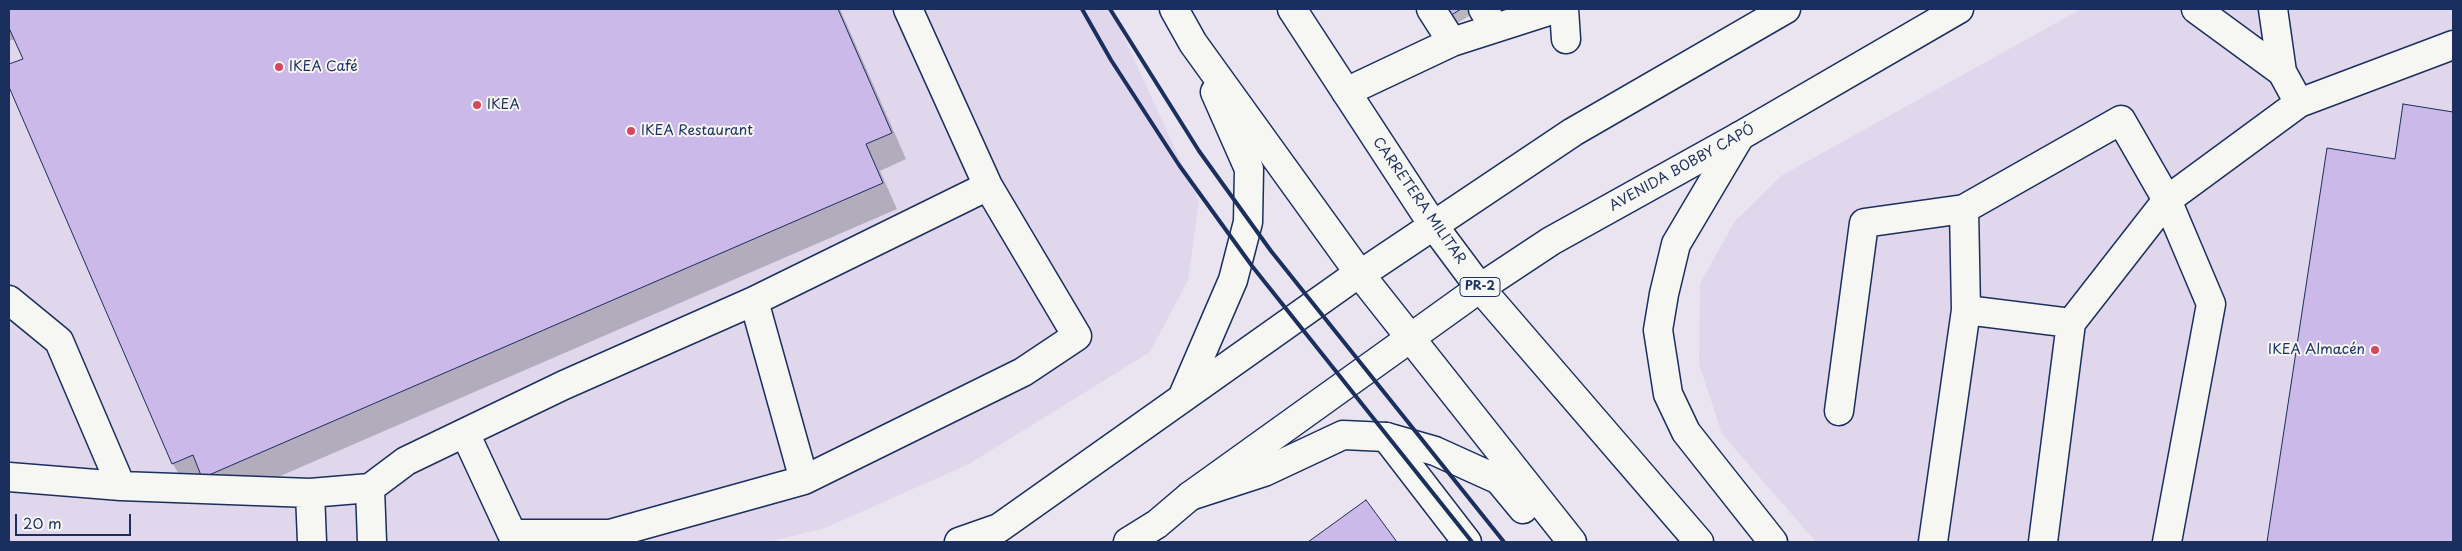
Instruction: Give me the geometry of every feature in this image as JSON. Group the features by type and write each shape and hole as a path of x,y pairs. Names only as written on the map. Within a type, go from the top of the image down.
{"main road":[{"path":"465,433 512,534 610,534 804,480 1023,372 1077,336 988,186 908,9"},
{"path":"1174,9 1193,43 1249,169 1248,222 1233,280 1183,396"},
{"name":"CARRETERA MILITAR","path":"1293,9 1433,225 1480,288 1699,542"},
{"path":"1431,9 1452,42"},
{"path":"959,542 995,535 1183,396 1433,225 1573,132 1786,9"},
{"name":"AVENIDA BOBBY CAPÓ","path":"1128,542 1155,533 1190,496 1412,339 1480,288 1551,241 1740,136 1959,9"},
{"path":"2196,9 2282,72"},
{"path":"2273,9 2282,72 2299,103"},
{"path":"1346,92 1452,42 1489,18 1545,11 1566,39"},
{"path":"1193,43 1412,339 1572,542"},
{"path":"2043,542 2071,323 2167,200 2299,103 2453,45"},
{"path":"1839,411 1864,223 1964,208 2121,120 2167,200 2211,304 2167,542"},
{"path":"1740,136 1676,244 1664,294 1658,330 1668,394 1686,432 1773,542"},
{"path":"9,477 121,486 310,492 370,488 406,461 564,385 754,301 988,186"},
{"path":"1933,542 1966,310 1964,208"},
{"path":"9,300 59,341 121,486"},
{"path":"754,301 804,480"},
{"path":"1966,310 2071,323"},
{"path":"1190,496 1264,472 1343,436 1386,437 1435,451 1498,480 1550,542"},
{"path":"1386,437 1467,542"},
{"path":"370,488 372,542"},
{"path":"310,492 312,542"}],"shaded area":[{"path":"9,9 1111,9 1199,201 1188,280 1150,352 969,464 825,528 768,542 9,542"},
{"path":"2081,9 2453,9 2453,542 1816,542 1722,434 1699,364 1700,284 1734,222 1781,176"}],"building":[{"path":"9,9 838,9 892,133 866,144 883,183 202,478 193,455 172,464 9,87 9,64 23,59 9,28"},
{"path":"1438,9 1461,9 1445,19"},
{"name":"IKEA Almacén","path":"2403,104 2453,112 2453,542 2267,542 2327,148 2395,159"},
{"path":"1366,500 1397,542 1308,542"}],"railway":[{"path":"1082,9 1111,60 1179,165 1252,266 1472,542"},
{"path":"1110,9 1199,151 1271,251 1504,542"}],"place":[{"name":"IKEA Café","path":"279,67"},
{"name":"IKEA","path":"477,105"},
{"name":"IKEA Restaurant","path":"631,131"},
{"name":"IKEA Almacén","path":"2375,350"}]}
